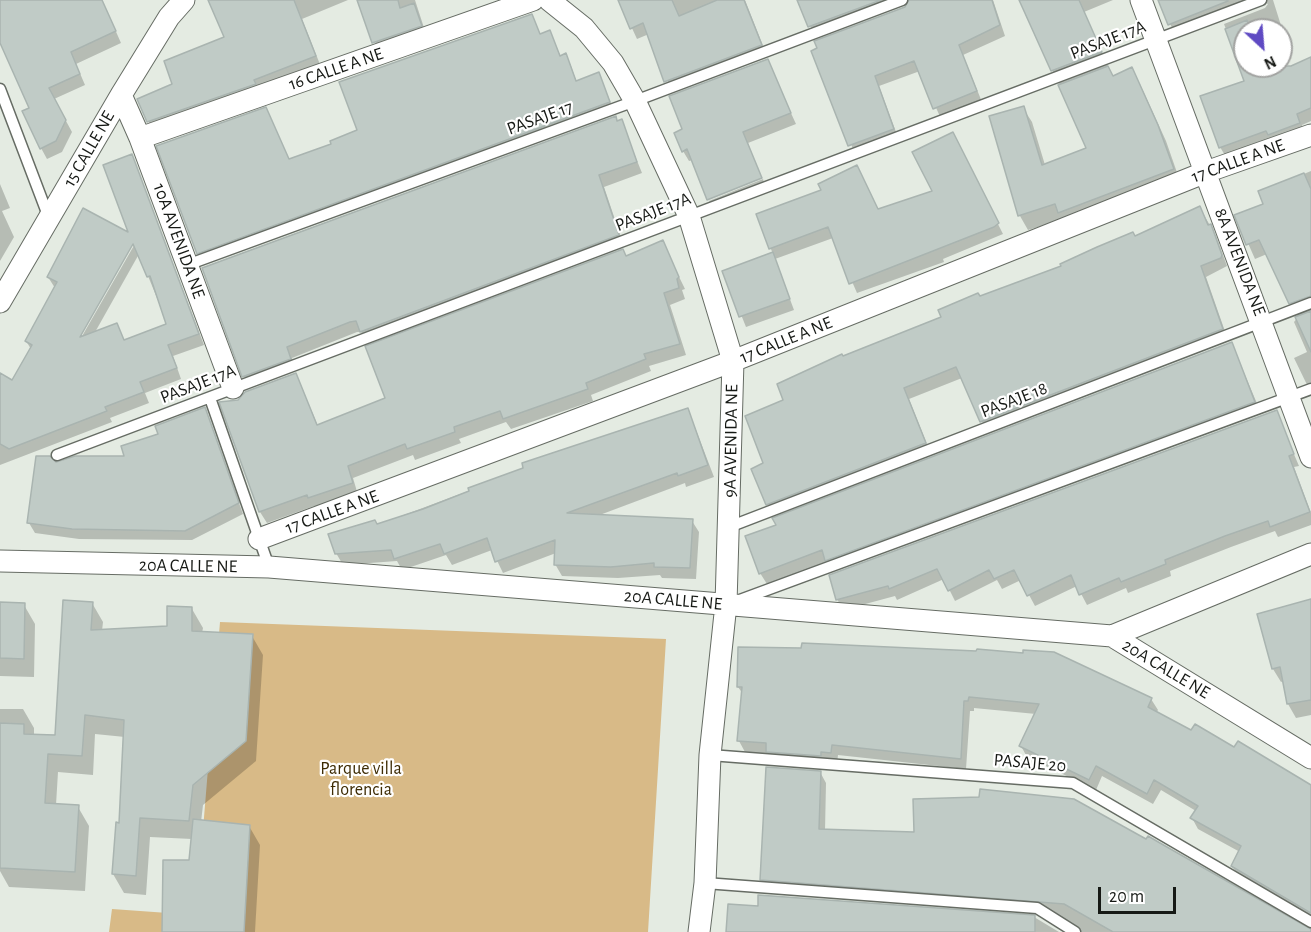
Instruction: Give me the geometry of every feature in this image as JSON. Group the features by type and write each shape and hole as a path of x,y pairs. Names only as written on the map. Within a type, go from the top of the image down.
{"street":[{"name":"15 CALLE NE","path":"0,302 121,95 165,9 184,0"},
{"name":"16 CALLE A NE","path":"140,138 533,0"},
{"name":"9A AVENIDA NE","path":"549,0 584,28 613,63 635,101 689,216 733,362 726,604 710,755 705,884 699,932"},
{"name":"8A AVENIDA NE","path":"1141,0 1263,322 1311,457"},
{"name":"10A AVENIDA NE","path":"121,95 140,138 234,388"},
{"name":"17 CALLE A NE","path":"259,539 733,362 1206,172 1311,135"},
{"path":"1112,636 1311,554"},
{"name":"20A CALLE NE","path":"0,561 269,567 1112,636 1311,758"}],"lane":[{"name":"PASAJE 17","path":"188,264 635,101 902,0"},
{"name":"PASAJE 17A","path":"57,455 1261,0"},
{"path":"0,89 49,218"},
{"name":"PASAJE 18","path":"729,527 1311,303"},
{"path":"726,604 1311,389"},
{"path":"210,398 269,567"},
{"name":"PASAJE 20","path":"710,755 1073,783 1311,922"},
{"path":"705,884 1037,908 1075,932"}],"green space":[{"name":"Parque villa florencia","path":"220,622 666,639 648,932 109,932 112,909 196,915"}],"building":[{"path":"0,0 102,0 116,31 71,52 80,74 49,88 66,120 56,141 40,149 22,111 29,108 0,43"},
{"path":"208,0 294,0 316,56 254,80 256,84 147,122 137,99 172,84 164,61 224,37"},
{"path":"357,0 398,0 400,8 414,3 422,26 372,43"},
{"path":"618,0 672,0 679,16 717,0 744,0 762,45 664,82 643,23 630,29"},
{"path":"797,0 881,0 808,27"},
{"path":"909,0 992,0 1000,25 959,45 977,91 933,109 914,61 875,76 894,129 848,146 811,51 817,48 814,41 905,7"},
{"path":"1019,0 1079,0 1102,52 1051,71"},
{"path":"1158,0 1228,0 1228,1 1168,25"},
{"path":"532,14 540,34 550,30 560,56 566,53 576,81 599,72 610,102 197,254 156,146 266,107 289,159 331,144 330,141 357,130 339,82"},
{"path":"1233,26 1233,51 1225,29"},
{"path":"1311,57 1311,108 1297,114 1300,123 1268,135 1266,131 1219,148 1200,96 1244,81 1243,78 1293,78 1293,65"},
{"path":"768,59 791,113 743,132 762,178 707,200 687,149 682,152 674,133 682,129 669,96"},
{"path":"1108,66 1113,76 1132,67 1158,125 1174,169 1058,213 1055,204 1018,216 989,116 1024,106 1042,165 1086,148 1058,85"},
{"path":"616,116 617,121 622,119 637,162 599,175 619,235 360,332 356,321 350,322 287,347 291,359 242,377 202,268"},
{"path":"953,132 999,223 994,227 849,284 828,227 769,249 756,214 821,190 818,184 857,165 878,209 932,191 912,152"},
{"path":"132,154 199,334 168,345 177,368 140,382 144,392 105,407 107,411 9,449 0,444 0,373 12,380 32,345 25,341 57,282 47,277 83,208 128,232 103,165","holes":["133,244 147,277 150,276 166,324 124,340 117,323 80,337"]},
{"path":"1304,173 1311,189 1311,296 1289,304 1259,240 1246,245 1234,215 1263,204 1258,191"},
{"path":"1200,206 1208,225 1211,224 1222,255 1221,258 1201,266 1223,329 980,422 956,367 904,388 926,443 766,505 751,469 763,463 745,416 783,400 777,384 842,354 843,356 941,317 938,310 978,293 980,296 1061,266 1060,264 1097,247 1133,232 1135,236"},
{"path":"663,240 679,277 677,279 679,288 664,293 680,344 644,354 646,359 586,383 588,389 503,419 500,411 454,427 455,432 407,449 405,444 348,466 353,483 308,498 307,495 259,512 219,402 238,400 245,392 296,373 317,425 385,398 365,346 623,249 626,256"},
{"path":"773,252 790,299 739,317 722,271"},
{"path":"1311,311 1311,352 1295,317"},
{"path":"1232,342 1255,402 825,561 822,550 759,574 745,536 776,525 772,518"},
{"path":"205,407 239,503 185,531 72,529 27,523 36,456 50,456 56,462 75,456 124,456 121,446 158,434 155,426"},
{"path":"688,408 708,465 678,476 677,473 567,513 693,519 690,568 654,567 654,563 611,567 554,565 555,540 495,562 487,538 444,554 440,544 394,559 391,550 335,554 328,534 375,520 377,524 423,509 469,491 468,488 523,468 522,463"},
{"path":"1277,410 1294,454 1289,456 1310,512 1270,527 1268,521 1225,536 1165,560 1166,564 1121,582 1119,578 1079,595 1071,575 1027,596 1014,570 994,579 989,570 948,591 937,569 889,589 888,586 836,600 829,575"},
{"path":"1311,599 1311,700 1287,704 1280,667 1272,669 1257,614"},
{"path":"63,600 93,602 91,630 167,626 167,606 192,607 192,631 253,634 246,741 193,785 189,821 140,818 136,876 112,874 116,822 119,823 124,720 85,715 82,756 48,754 45,803 79,805 75,872 0,868 0,723 24,724 24,734 55,735"},
{"path":"0,602 25,603 24,659 0,658"},
{"path":"802,643 976,651 977,649 1023,653 1023,650 1054,652 1152,698 1148,707 1191,730 1195,724 1234,747 1238,741 1311,785 1311,913 1231,866 1241,846 1190,818 1198,806 1154,780 1147,794 1096,766 1089,780 1019,746 1039,704 969,697 968,701 964,701 961,759 832,745 831,753 821,752 821,756 766,752 766,743 737,741 742,687 737,687 738,647 801,648"},
{"path":"766,767 821,771 819,829 914,832 913,799 979,797 980,789 1074,799 1146,839 1148,836 1311,929 1311,932 1113,932 1064,904 760,880"},
{"path":"193,819 250,825 244,932 162,932 163,860 189,860"},
{"path":"758,895 1035,915 1035,932 726,932 728,904 758,906"}]}
